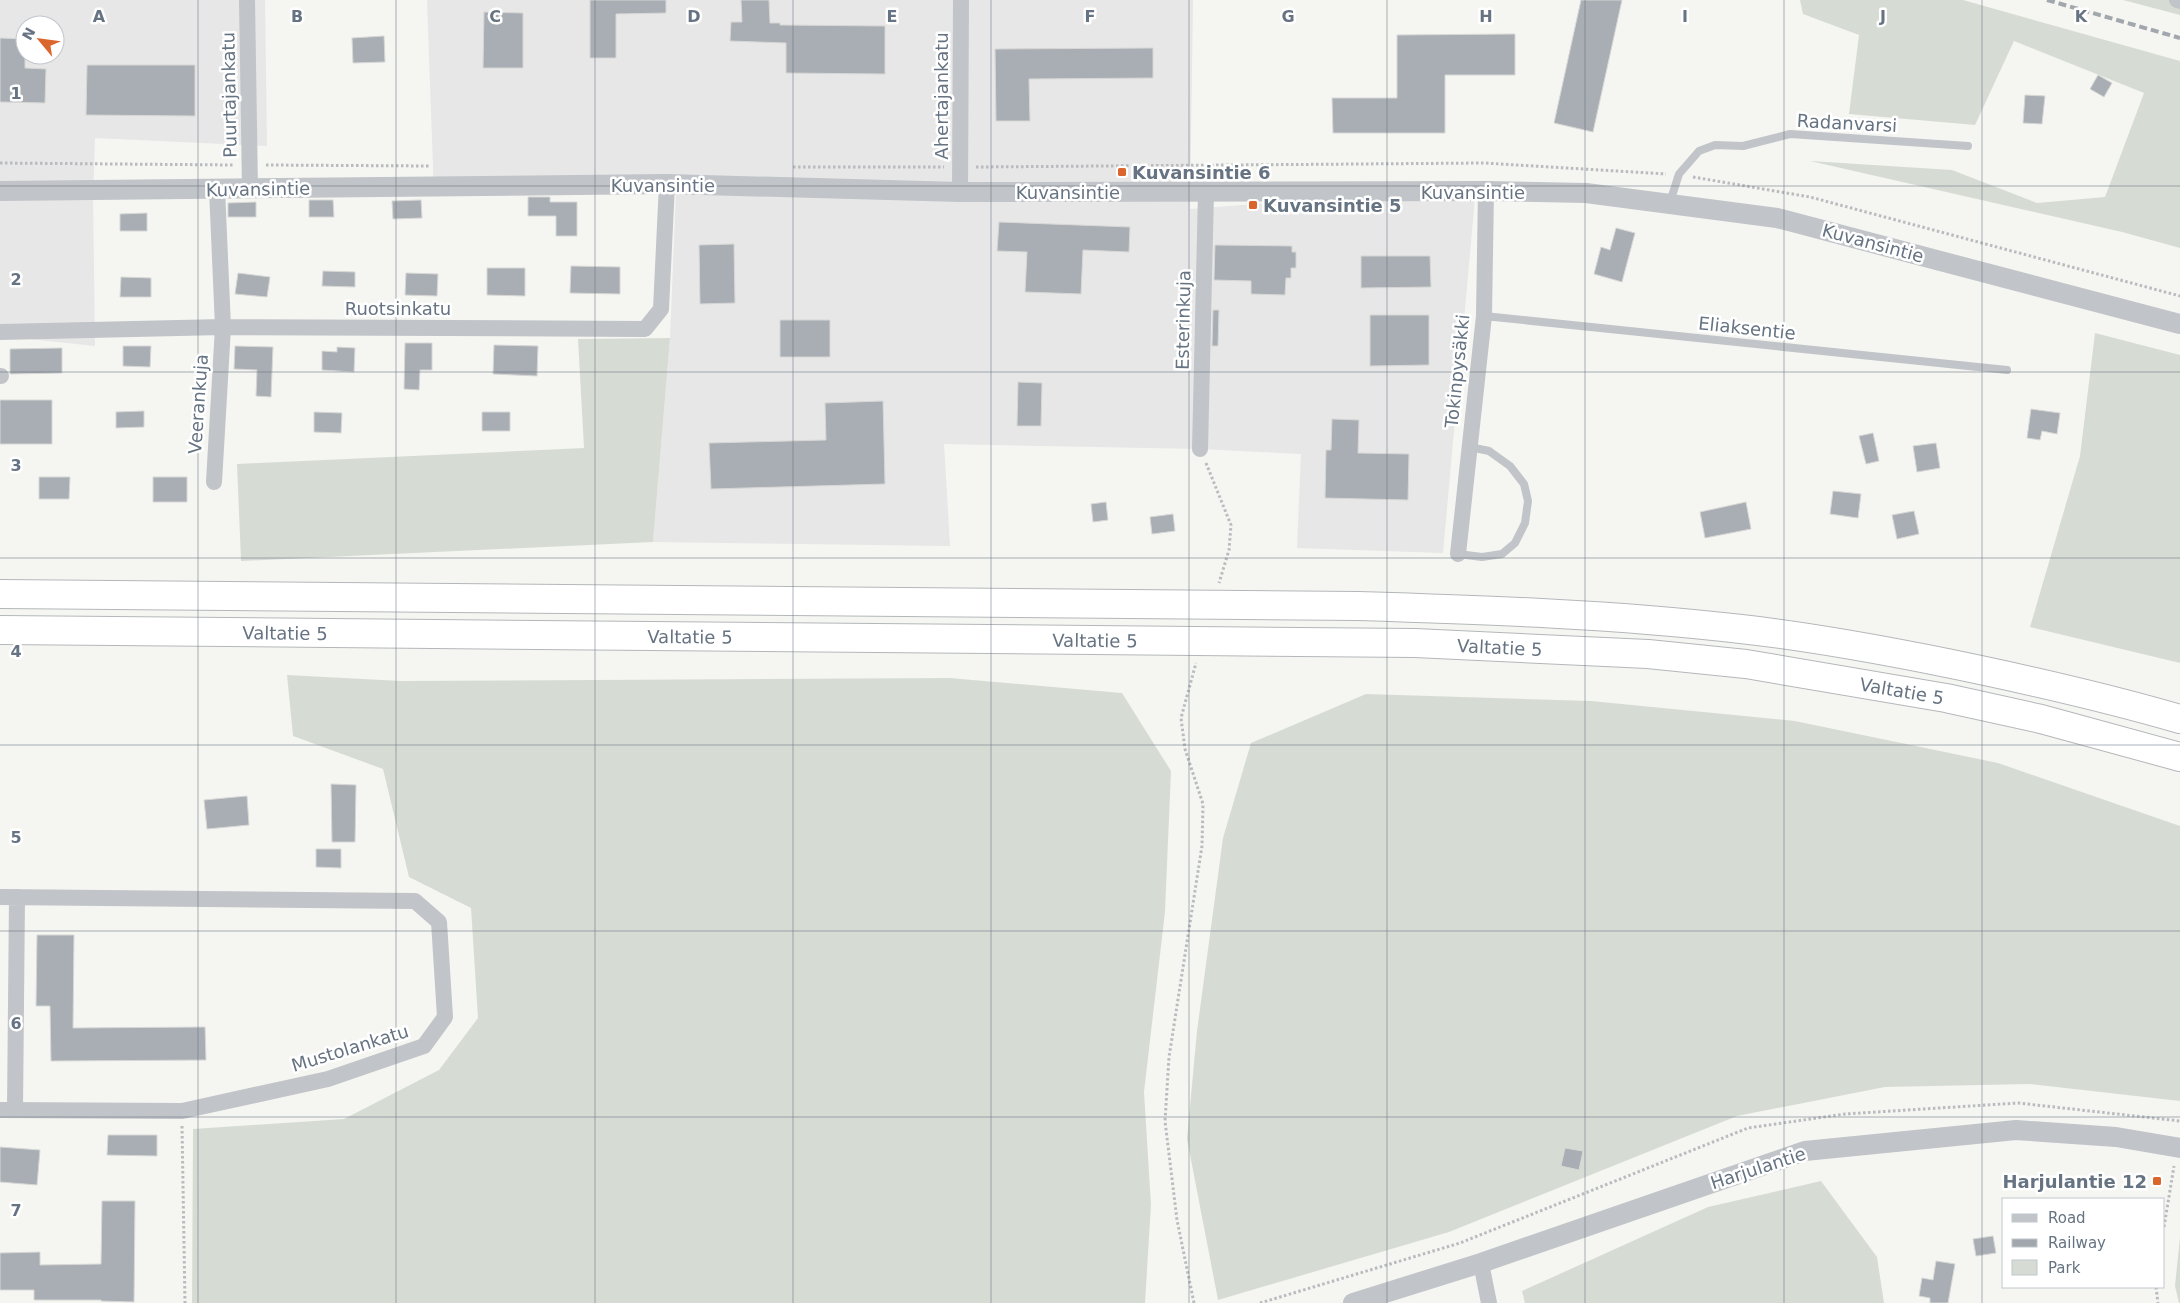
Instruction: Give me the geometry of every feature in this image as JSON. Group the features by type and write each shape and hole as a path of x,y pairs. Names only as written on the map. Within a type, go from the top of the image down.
{"highway":[{"name":"Valtatie 5","path":"0,594 1347,606 1490,610 1651,620 1742,629 1856,646 1973,668 2120,701 2180,719"},
{"name":"Valtatie 5","path":"0,630 1415,643 1668,656 1746,664 1946,698 2041,719 2180,757"},
{"path":"1973,668 2088,685 2180,702"},
{"path":"1946,698 2180,776"}],"street":[{"name":"Puurtajankatu","path":"246,0 250,189"},
{"name":"Ahertajankatu","path":"960,0 960,192"},
{"name":"Kuvansintie","path":"0,191 667,184 960,192 1486,191 1586,193 1777,218 2180,324"},
{"name":"Ruotsinkatu","path":"0,332 223,327 645,329 661,309 667,184"},
{"name":"Veerankuja","path":"214,482 223,327 217,189"},
{"name":"Tokinpysäkki","path":"1458,554 1484,316 1486,191"},
{"name":"Esterinkuja","path":"1200,449 1206,192"},
{"name":"Mustolankatu","path":"0,897 415,900 439,922 445,1017 424,1046 328,1079 182,1111 8,1110"},
{"path":"8,1110 18,897"},
{"name":"Harjulantie","path":"1353,1303 1481,1263 1805,1151 2016,1130 2116,1137 2179,1148"},
{"path":"1481,1263 1489,1303"}],"lane":[{"name":"Radanvarsi","path":"1670,204 1679,174 1699,151 1715,144 1743,146 1790,134 1968,146"},
{"name":"Eliaksentie","path":"1484,316 2007,370"},
{"path":"1458,554 1482,557 1502,554 1515,543 1525,523 1528,501 1524,484 1510,466 1489,451 1470,447"}],"path":[{"path":"1200,449 1231,525 1229,550 1216,591"},
{"path":"1194,1303 1177,1220 1165,1121 1169,1057 1202,846 1203,804 1185,749 1181,718 1198,655"},
{"path":"182,1111 185,1303"},
{"path":"2165,1222 2179,1148"},
{"path":"2156,1288 2158,1303"}],"shaded area":[{"path":"0,0 265,0 267,146 95,138 93,196 95,346 0,336"},
{"path":"427,0 1193,0 1190,209 1319,199 1475,198 1443,553 1297,548 1301,454 1200,449 944,444 950,546 653,542 670,338 676,192 434,194"}],"green space":[{"path":"1800,0 1963,0 2180,61 2180,248 2122,232 1810,161 1952,170 2037,203 2105,197 2144,93 2014,41 1975,125 1849,114 1859,35 1803,14"},
{"path":"2123,0 2180,0 2180,15"},
{"path":"2095,333 2180,355 2180,663 2030,627 2080,456"},
{"path":"670,338 653,542 241,561 237,464 584,448 578,339"},
{"path":"287,675 401,681 950,678 1122,693 1171,771 1165,912 1144,1092 1151,1205 1145,1303 192,1303 193,1129 344,1119 439,1070 478,1018 471,908 409,877 383,769 293,736"},
{"path":"1366,694 1591,701 1795,721 1998,763 2180,826 2180,1101 2030,1084 1885,1087 1737,1116 1449,1232 1218,1300 1187,1139 1197,1031 1223,838 1251,743"},
{"path":"1821,1181 1877,1257 1884,1303 1525,1303 1522,1291 1708,1207"},
{"path":"2180,1237 2180,1303 2179,1303 2175,1286"}],"building":[{"path":"590,0 666,0 666,13 616,14 616,58 590,58"},
{"path":"741,0 769,0 770,23 780,23 780,25 885,26 885,74 786,73 786,43 730,41 731,22 742,22"},
{"path":"1581,0 1622,0 1593,132 1554,123"},
{"path":"484,12 523,13 523,68 483,68"},
{"path":"1515,34 1515,75 1445,75 1445,133 1333,133 1332,98 1397,98 1397,35"},
{"path":"384,36 385,62 353,63 352,38"},
{"path":"0,38 15,39 15,65 25,65 25,68 46,69 45,103 0,102"},
{"path":"1153,48 1153,78 1029,79 1030,121 996,121 995,49"},
{"path":"87,65 195,65 195,116 86,115"},
{"path":"2098,75 2112,83 2104,97 2090,89"},
{"path":"2025,95 2045,96 2042,124 2023,123"},
{"path":"528,197 550,197 550,202 577,202 577,236 556,236 556,216 528,216"},
{"path":"309,200 333,200 334,217 309,217"},
{"path":"421,200 422,218 393,219 392,201"},
{"path":"256,202 256,217 228,217 228,203"},
{"path":"147,213 147,231 120,231 120,214"},
{"path":"999,222 1130,227 1129,252 1083,250 1081,294 1025,292 1027,252 997,251"},
{"path":"1616,228 1635,233 1622,282 1594,274 1601,247 1610,250"},
{"path":"734,244 735,303 700,304 699,245"},
{"path":"1215,245 1292,246 1292,252 1296,252 1296,268 1291,268 1291,278 1286,278 1285,295 1251,294 1251,281 1214,280"},
{"path":"1361,256 1430,256 1431,287 1361,288"},
{"path":"571,266 620,267 620,294 570,293"},
{"path":"487,268 525,268 525,296 487,295"},
{"path":"323,271 355,272 355,287 322,286"},
{"path":"238,273 270,277 267,297 235,294"},
{"path":"406,273 438,274 437,296 405,295"},
{"path":"121,277 151,278 151,297 120,297"},
{"path":"1213,310 1219,310 1218,346 1212,346"},
{"path":"1370,315 1429,315 1429,365 1370,366"},
{"path":"780,320 830,320 830,357 780,357"},
{"path":"405,343 432,343 432,370 420,370 419,390 404,389"},
{"path":"494,345 538,346 537,376 493,374"},
{"path":"123,346 151,346 150,367 123,366"},
{"path":"235,346 273,347 271,397 256,396 257,370 234,369"},
{"path":"337,347 355,348 354,372 322,370 322,351 337,352"},
{"path":"62,348 62,373 10,374 10,349"},
{"path":"1018,382 1042,383 1041,426 1017,426"},
{"path":"0,400 52,400 52,444 0,444"},
{"path":"883,401 885,484 711,489 709,443 826,440 825,403"},
{"path":"2031,409 2060,413 2057,434 2042,431 2040,440 2027,438"},
{"path":"144,411 144,427 116,428 116,412"},
{"path":"314,412 342,413 341,433 314,432"},
{"path":"482,412 510,412 510,431 482,431"},
{"path":"1332,419 1359,420 1358,453 1409,454 1408,500 1325,498 1326,450 1331,450"},
{"path":"1873,433 1879,461 1866,464 1859,436"},
{"path":"1936,443 1940,468 1917,472 1913,446"},
{"path":"39,477 70,477 69,499 39,499"},
{"path":"153,477 187,477 187,502 153,502"},
{"path":"1833,491 1861,494 1858,518 1830,514"},
{"path":"1106,502 1108,520 1093,522 1091,504"},
{"path":"1746,502 1751,529 1705,538 1700,512"},
{"path":"1914,511 1919,534 1897,539 1892,515"},
{"path":"1173,514 1175,531 1152,534 1150,517"},
{"path":"331,784 356,785 355,842 332,842"},
{"path":"247,796 249,825 207,829 204,800"},
{"path":"316,849 341,849 341,868 316,867"},
{"path":"37,935 74,935 73,1028 205,1027 206,1060 51,1061 50,1006 36,1006"},
{"path":"108,1135 157,1135 157,1156 107,1155"},
{"path":"0,1147 40,1150 37,1185 0,1182"},
{"path":"1565,1148 1583,1151 1579,1170 1561,1166"},
{"path":"102,1201 135,1201 134,1302 34,1300 34,1290 0,1290 0,1253 40,1252 40,1265 101,1264"},
{"path":"1993,1236 1996,1253 1976,1256 1973,1239"},
{"path":"1936,1261 1955,1264 1948,1303 1930,1303 1930,1298 1919,1296 1922,1278 1933,1280"}],"railway":[{"path":"2047,0 2180,38"}],"place":[{"name":"Kuvansintie 6","path":"1122,172"},
{"name":"Kuvansintie 5","path":"1253,205"},
{"name":"Harjulantie 12","path":"2157,1181"}]}
